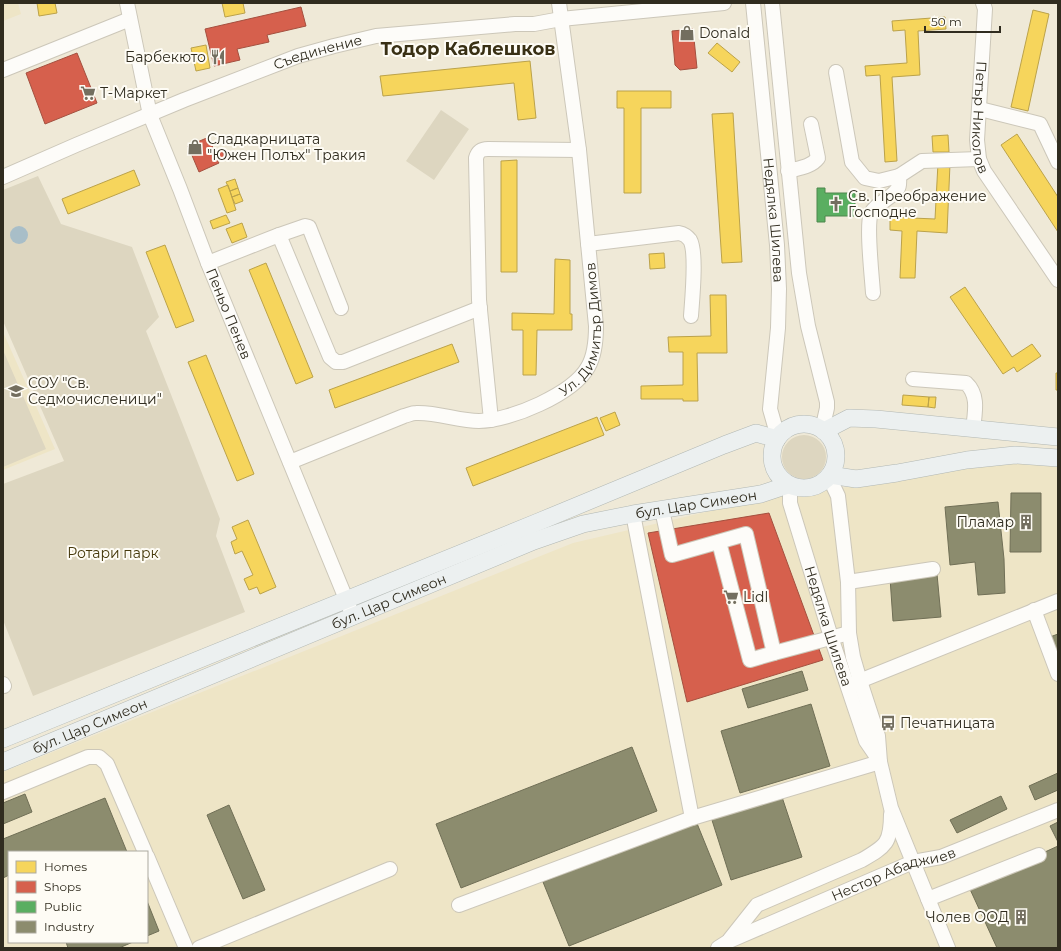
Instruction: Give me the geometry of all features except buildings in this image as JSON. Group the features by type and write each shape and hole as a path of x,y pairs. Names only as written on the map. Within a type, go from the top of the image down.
{"main road":[{"path":"823,430 849,418 876,419 1058,437"},
{"path":"804,424 823,430 831,438 835,447 835,466 830,476 821,484 811,488 800,488 789,485 781,479 772,464 771,456 777,438 785,430 804,424"},
{"name":"бул. Цар Симеон","path":"3,739 724,445 756,433 777,438"},
{"path":"830,476 856,479 897,474 967,460 1008,456 1058,458"},
{"name":"бул. Цар Симеон","path":"3,762 534,541 582,524 633,514 761,494 789,485"}],"street":[{"name":"Пеньо Пенев","path":"127,3 150,115 180,188 208,264 353,616"},
{"name":"Ул. Димитър Димов","path":"290,462 404,416 416,413 478,421 508,416 545,402 573,384 588,367 594,353 596,326 579,150 559,3"},
{"name":"Съединение","path":"3,177 184,100 290,59 334,46 376,36 515,24 534,24 561,19 724,3"},
{"name":"Недялка Шилева","path":"753,3 777,245 779,289 778,328 770,409 777,438"},
{"name":"Недялка Шилева","path":"772,3 795,243 808,326 827,408 823,430"},
{"name":"Петър Николов","path":"983,3 985,9 977,140 979,158 984,171 1058,280"},
{"path":"3,70 130,19"},
{"path":"836,72 852,162 865,178 879,181 899,176 922,162 979,158"},
{"path":"980,109 1040,124 1058,162"},
{"path":"788,171 809,165 815,162 818,158 811,124"},
{"path":"491,420 480,308 477,154 480,150 488,149 579,150"},
{"path":"873,293 870,218 877,206 891,196 899,187 899,176"},
{"path":"208,264 279,235 304,226 310,227 341,308"},
{"path":"588,244 679,234 687,237 692,244 694,278 691,316"},
{"path":"279,235 330,357 336,362 343,362 480,308"},
{"path":"913,379 966,383 971,388 976,402 973,429"},
{"name":"Недялка Шилева","path":"830,476 838,496 848,582 854,683"},
{"name":"Недялка Шилева","path":"789,485 790,503 831,637 878,736 880,762 891,808 948,948"},
{"path":"662,510 672,555 746,534 774,653"},
{"path":"633,514 692,818"},
{"path":"719,542 750,660 850,633"},
{"path":"848,582 933,569"},
{"path":"854,683 1058,601"},
{"path":"1034,610 1058,674"},
{"path":"3,792 88,757 99,757 108,764 145,851"},
{"path":"459,905 692,818 880,762"},
{"name":"Нестор Абаджиев","path":"723,944 757,905 862,860 878,850 888,840 891,827 891,808"},
{"name":"Нестор Абаджиев","path":"723,944 913,862 941,857 1058,810"},
{"path":"928,899 1039,855"},
{"path":"148,858 186,948"},
{"path":"199,948 390,869"}],"shaded area":[{"path":"3,3 18,3 21,14 3,21"},
{"name":"СОУ \"Св. Седмочисленици\"","path":"3,332 55,449 3,470"},
{"path":"1035,457 1058,459 1058,948 3,948 3,772 573,543 766,498 855,486"}],"green space":[{"path":"441,110 469,129 434,180 406,161"},
{"name":"Ротари парк","path":"38,176 61,224 132,247 159,317 146,331 220,519 216,536 245,612 33,696 3,620 3,484 64,461 3,321 3,190"},
{"name":"СОУ \"Св. Седмочисленици\"","path":"3,350 46,449 3,467"},
{"path":"804,435 816,439 822,445 826,457 822,469 816,475 804,479 792,475 786,469 782,457 786,445 792,439"}],"water":[{"path":"19,226 25,229 28,235 25,241 19,244 13,241 10,235 13,229"}],"place":[{"name":"Donald","path":"687,33"},
{"name":"Барбекюто","path":"218,57"},
{"name":"Т-Маркет","path":"88,93"},
{"name":"Сладкарницата \"Южен Полъх\" Тракия","path":"195,147"},
{"name":"Св. Преображение Господне","path":"836,204"},
{"name":"СОУ \"Св. Седмочисленици\"","path":"16,391"},
{"name":"Пламар","path":"1026,522"},
{"name":"Lidl","path":"731,597"},
{"name":"Печатницата","path":"888,723"},
{"name":"Чолев ООД","path":"1021,917"}],"district":[{"name":"Тодор Каблешков","path":"468,49"}]}
